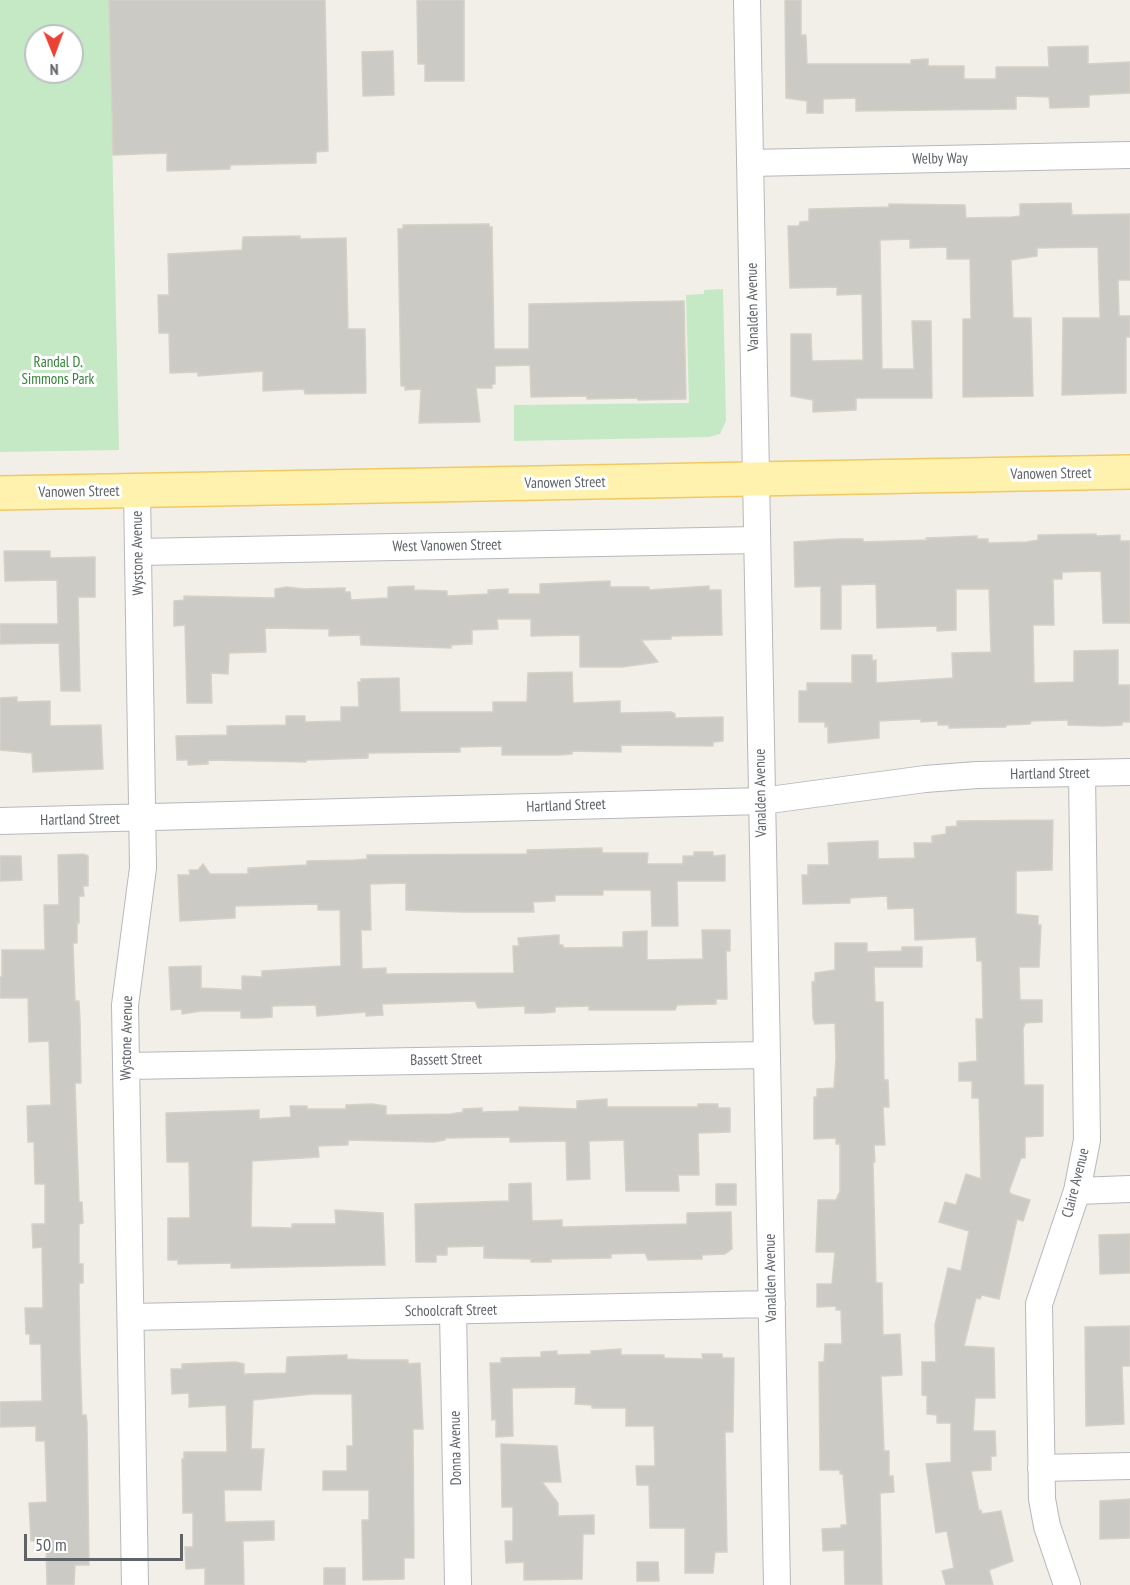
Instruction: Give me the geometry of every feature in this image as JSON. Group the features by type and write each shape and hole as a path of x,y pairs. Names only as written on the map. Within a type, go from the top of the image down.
{"main road":[{"name":"Vanowen Street","path":"0,493 1130,472"}],"street":[{"name":"Vanalden Avenue","path":"747,0 777,1585"},
{"name":"Welby Way","path":"750,163 1130,155"},
{"name":"Wystone Avenue","path":"135,1585 125,1005 143,868 137,492"},
{"name":"West Vanowen Street","path":"138,552 756,540"},
{"name":"Hartland Street","path":"0,821 762,801 926,779 977,775 1130,772"},
{"name":"Claire Avenue","path":"1067,1585 1047,1526 1042,1499 1039,1304 1077,1191 1087,1140 1082,773"},
{"name":"Bassett Street","path":"126,1066 767,1055"},
{"path":"1077,1191 1130,1189"},
{"name":"Schoolcraft Street","path":"131,1317 772,1304"},
{"name":"Donna Avenue","path":"453,1311 458,1585"},
{"path":"1041,1468 1130,1466"}],"green space":[{"name":"Randal D. Simmons Park","path":"0,0 109,0 119,450 0,452"},
{"path":"723,289 726,421 720,434 709,437 514,441 514,405 689,403 686,295 704,294 704,290"}],"building":[{"path":"109,0 325,0 328,151 316,152 316,163 230,165 230,169 167,171 167,153 113,155"},
{"path":"417,0 464,0 464,81 425,81 425,64 418,64"},
{"path":"785,0 801,0 801,35 806,35 807,64 911,64 911,60 928,59 928,66 964,66 964,79 996,79 996,67 1049,67 1048,47 1088,46 1088,64 1130,62 1130,93 1089,95 1089,107 1050,108 1049,97 1016,96 1016,109 856,111 856,98 823,99 823,113 807,113 807,101 786,98"},
{"path":"393,51 394,95 363,96 362,52"},
{"path":"1071,203 1072,215 1130,214 1130,280 1118,280 1119,316 1130,316 1130,337 1126,337 1126,393 1062,395 1063,318 1100,318 1098,247 1037,248 1037,256 1011,260 1013,318 1031,318 1033,396 963,397 963,319 971,319 970,259 947,259 947,247 910,248 910,239 880,240 882,369 914,369 912,321 931,321 932,398 856,398 856,410 813,412 813,400 791,396 791,334 811,334 812,361 863,360 862,294 837,295 837,287 790,288 788,226 799,226 800,222 809,221 809,209 889,207 889,204 965,205 966,218 1012,217 1020,216 1020,204"},
{"path":"489,224 489,227 492,227 494,349 529,349 529,304 684,301 686,399 531,397 530,365 495,366 495,384 492,384 492,388 476,388 480,422 419,423 421,389 405,390 405,386 401,386 398,229 403,229 403,225"},
{"path":"300,236 300,239 346,238 348,329 365,329 366,393 305,394 304,389 263,391 263,371 198,376 198,372 170,373 169,333 159,333 158,295 169,295 168,254 242,250 243,237"},
{"path":"1096,534 1096,536 1120,535 1120,541 1130,541 1130,623 1103,623 1101,571 1062,572 1062,579 1053,579 1054,625 1033,625 1034,683 1074,682 1074,651 1118,650 1118,685 1130,685 1130,722 1104,726 1068,725 1068,720 1031,721 1030,724 1006,725 1006,727 949,728 949,725 938,725 938,721 921,722 921,719 879,721 879,738 828,743 828,726 825,727 825,722 799,722 799,691 807,691 807,683 852,683 852,655 872,655 872,661 876,660 876,683 953,678 952,653 991,652 989,589 956,589 956,630 937,631 937,626 877,628 876,584 841,585 841,629 821,629 821,586 795,587 794,542 838,539 863,539 863,542 927,540 926,538 977,536 977,539 988,539 988,543 1027,542 1038,540 1038,535"},
{"path":"4,551 50,551 50,558 95,557 95,597 78,597 80,691 61,691 59,643 0,644 0,624 58,624 57,580 5,581"},
{"path":"610,581 610,587 649,587 649,590 709,586 709,590 721,590 722,635 671,636 671,639 641,640 658,662 622,667 580,667 580,635 531,636 531,619 497,619 498,629 472,630 472,644 451,645 451,648 361,645 360,635 329,636 329,629 265,628 266,652 229,653 228,674 211,673 212,703 187,703 185,625 174,626 174,601 184,600 184,596 275,598 275,589 287,587 345,588 345,592 350,592 351,600 388,598 388,587 414,586 414,590 447,591 447,596 488,594 488,590 508,589 508,594 540,594 540,584"},
{"path":"572,672 573,703 620,701 620,713 671,712 675,714 675,718 723,717 723,741 713,742 713,746 621,745 621,752 572,751 572,754 560,755 502,755 502,746 460,747 460,752 368,753 368,758 306,760 306,762 208,760 208,764 188,765 188,760 177,760 176,736 227,735 227,726 286,725 286,716 305,716 305,722 341,721 341,707 359,707 358,682 361,682 361,679 399,678 400,712 493,712 493,702 527,702 528,673"},
{"path":"17,697 17,702 50,701 50,726 101,725 103,769 33,772 32,753 0,750 0,698"},
{"path":"1053,820 1052,870 1016,871 1016,914 1038,916 1038,925 1041,925 1039,967 1019,967 1020,1000 1042,1000 1042,1022 1025,1023 1023,1029 1024,1085 1043,1085 1043,1136 1025,1137 1025,1158 1021,1158 1009,1191 1011,1194 1030,1200 1023,1221 1017,1219 999,1299 982,1295 980,1299 976,1298 964,1346 994,1348 995,1398 975,1398 973,1431 995,1431 996,1456 991,1456 991,1470 971,1471 979,1511 981,1510 982,1514 1001,1511 1013,1561 989,1570 993,1585 946,1585 942,1571 954,1568 947,1531 936,1533 926,1464 951,1462 951,1423 937,1423 937,1415 927,1414 927,1396 922,1395 922,1362 936,1362 935,1325 948,1268 961,1271 969,1231 939,1222 945,1202 956,1205 966,1174 981,1179 979,1098 972,1098 972,1081 959,1081 959,1063 977,1061 976,1019 983,1019 982,961 977,961 976,937 915,940 914,908 888,909 887,896 850,898 850,903 803,904 802,875 808,875 808,865 829,865 828,843 878,841 878,859 915,858 914,843 932,843 932,836 946,834 946,827 957,826 957,821"},
{"path":"602,848 602,853 648,853 647,864 683,864 683,856 694,856 694,852 713,852 713,856 725,855 725,881 677,881 678,926 652,926 651,890 603,890 603,895 555,895 555,901 533,902 534,912 462,912 406,910 406,883 370,884 371,930 361,930 362,969 386,968 386,974 514,973 513,946 519,946 518,938 559,935 559,945 563,945 563,948 623,947 623,932 647,931 647,960 703,959 702,930 730,930 730,951 726,951 727,999 716,999 716,1004 677,1005 675,1010 589,1010 589,1006 555,1007 555,1012 543,1013 525,1013 525,1006 478,1008 475,1001 382,1004 383,1015 366,1016 366,1012 317,1016 316,1005 272,1006 272,1017 259,1018 241,1018 241,1011 201,1011 182,1014 182,1009 171,1010 169,967 201,966 201,988 242,990 242,976 262,977 262,971 341,966 340,910 318,910 318,904 235,906 235,918 180,921 178,875 190,875 189,870 198,870 203,864 210,874 248,874 248,868 307,865 307,861 367,859 367,855 527,854 527,850"},
{"path":"83,854 88,856 88,886 83,886 84,896 79,896 77,943 73,943 75,1001 79,1001 80,1020 81,1083 75,1083 79,1202 82,1202 83,1223 79,1224 79,1264 83,1264 83,1283 79,1283 80,1353 82,1415 86,1415 87,1423 89,1565 75,1565 74,1585 47,1585 46,1541 31,1541 29,1503 47,1502 45,1441 36,1441 36,1426 0,1427 0,1402 42,1401 41,1344 30,1344 30,1334 26,1334 25,1308 43,1308 42,1247 33,1248 32,1224 45,1224 45,1184 35,1184 34,1142 28,1142 27,1106 51,1105 49,1041 29,1042 28,998 0,998 0,977 2,977 2,950 45,950 44,905 59,905 58,855"},
{"path":"0,856 21,856 22,880 0,881"},
{"path":"835,943 867,943 867,952 902,951 902,947 922,947 922,967 874,967 875,1002 883,1002 884,1080 888,1080 889,1107 883,1107 885,1145 874,1145 876,1283 882,1283 883,1335 900,1334 902,1375 881,1376 884,1451 889,1451 889,1476 893,1476 894,1492 880,1493 882,1585 845,1585 844,1550 823,1551 822,1529 841,1528 841,1525 847,1525 843,1474 840,1474 840,1470 820,1470 819,1362 824,1362 825,1344 842,1344 841,1310 836,1310 836,1306 817,1307 817,1284 832,1284 835,1252 816,1252 818,1200 836,1200 840,1191 840,1144 836,1144 836,1138 814,1139 814,1097 817,1097 817,1089 834,1088 836,1058 835,1023 815,1024 813,1018 812,982 815,982 815,973 835,970"},
{"path":"607,1099 607,1107 698,1107 698,1104 718,1104 718,1108 730,1108 730,1132 698,1133 699,1175 678,1175 679,1191 626,1191 624,1140 589,1141 590,1179 567,1180 566,1141 510,1142 510,1137 445,1138 445,1140 433,1142 348,1140 348,1145 318,1146 319,1157 252,1161 251,1227 292,1228 292,1224 336,1224 335,1210 383,1213 385,1265 231,1268 231,1263 178,1264 178,1260 168,1260 168,1218 190,1218 189,1162 167,1162 166,1113 259,1110 259,1119 291,1117 290,1106 307,1106 307,1109 346,1109 346,1105 372,1104 386,1106 386,1115 451,1114 463,1112 463,1109 482,1108 482,1112 519,1111 519,1107 577,1109 577,1101"},
{"path":"531,1183 532,1221 562,1220 562,1227 687,1224 687,1213 731,1212 732,1249 725,1254 702,1255 702,1259 648,1260 645,1253 611,1254 611,1258 551,1259 551,1262 531,1262 531,1259 484,1258 484,1246 447,1247 447,1255 436,1255 436,1262 416,1262 415,1204 509,1201 509,1184"},
{"path":"716,1184 736,1184 736,1205 716,1205"},
{"path":"1130,1234 1130,1273 1100,1274 1099,1235"},
{"path":"1130,1326 1130,1366 1122,1366 1124,1424 1086,1426 1085,1327"},
{"path":"621,1349 621,1355 664,1355 664,1358 703,1359 702,1354 722,1354 722,1358 734,1358 733,1432 725,1432 727,1552 715,1552 713,1573 685,1573 685,1528 650,1528 649,1485 637,1485 636,1466 655,1466 654,1426 626,1426 626,1408 592,1408 592,1405 575,1404 576,1387 512,1388 513,1436 496,1437 496,1419 492,1420 490,1363 501,1363 501,1358 541,1357 541,1352 557,1351 557,1355 591,1354 591,1351"},
{"path":"347,1355 347,1359 408,1360 408,1364 420,1363 423,1429 413,1429 414,1558 404,1558 404,1579 363,1580 362,1520 369,1520 369,1490 323,1490 323,1471 347,1471 347,1446 353,1446 352,1394 313,1394 253,1400 251,1449 264,1449 261,1490 224,1490 225,1522 274,1521 274,1540 243,1541 244,1585 205,1585 205,1568 186,1569 185,1547 193,1547 193,1513 183,1513 182,1459 184,1459 184,1452 227,1452 226,1405 189,1407 189,1393 172,1394 171,1369 182,1369 182,1364 236,1362 244,1364 244,1374 286,1373 287,1357"},
{"path":"501,1444 557,1446 561,1482 542,1482 558,1503 558,1516 594,1515 594,1534 583,1534 582,1579 524,1580 524,1562 506,1563 505,1541 513,1541 513,1507 502,1507"},
{"path":"1130,1499 1130,1538 1100,1539 1100,1501"},
{"path":"637,1562 658,1562 659,1581 637,1581"},
{"path":"324,1568 345,1568 345,1585 324,1585"}]}
